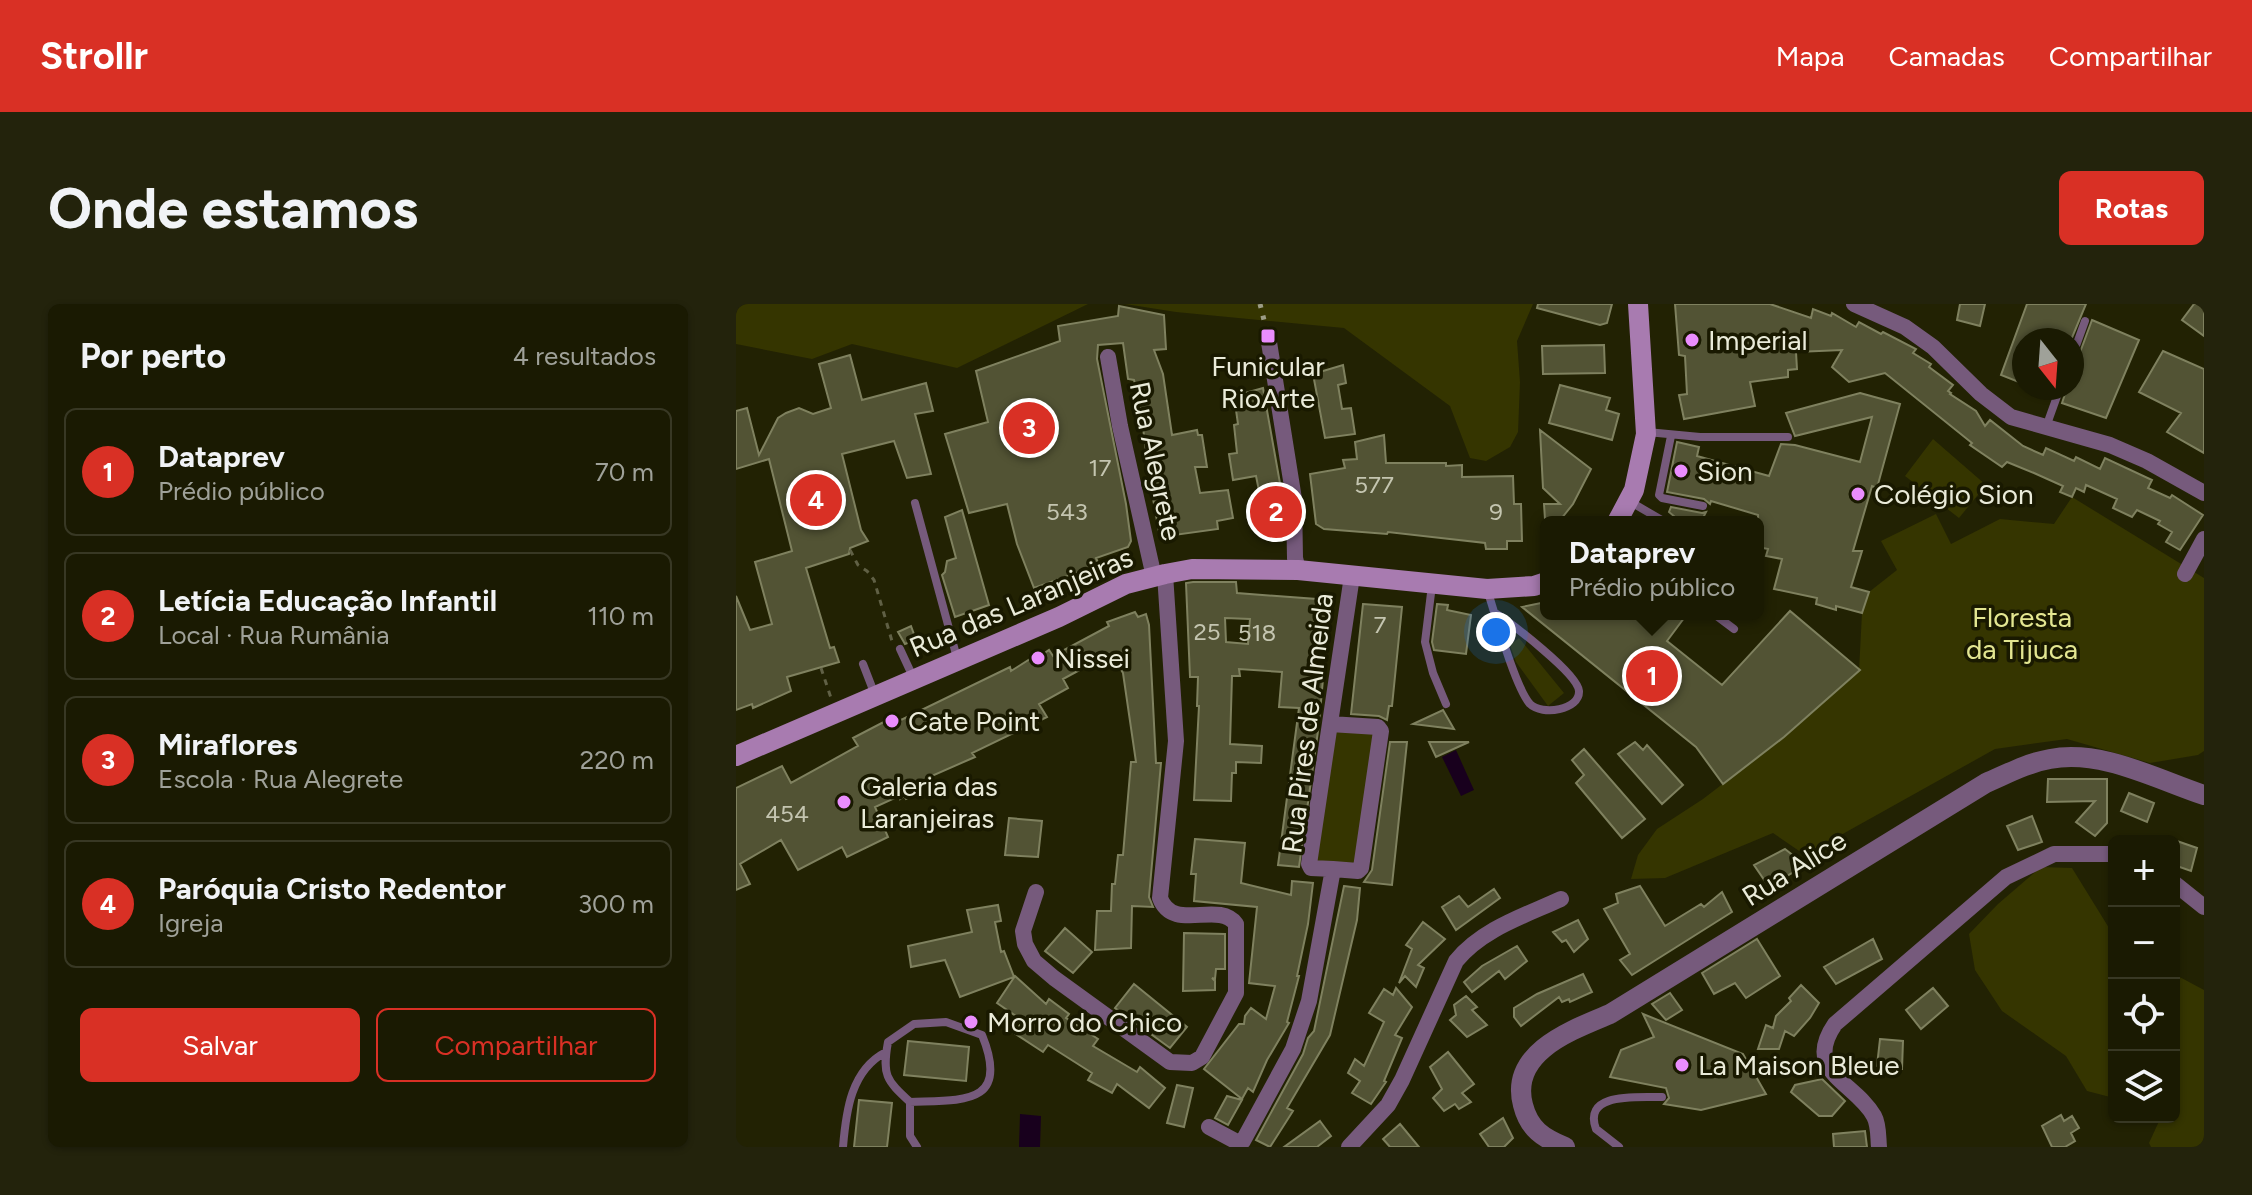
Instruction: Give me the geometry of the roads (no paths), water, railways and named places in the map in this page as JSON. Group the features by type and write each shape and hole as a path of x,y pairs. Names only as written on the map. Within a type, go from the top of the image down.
{"main road":[{"path":"1620,516 1631,495 1646,432 1638,304"},
{"name":"Rua das Laranjeiras","path":"736,756 1059,617 1126,584 1159,576 1192,569 1298,570 1487,589 1540,584"}],"street":[{"path":"1854,304 1905,327 1933,347 1981,394 2011,417 2110,445 2147,461 2204,493"},
{"path":"1268,336 1294,499 1298,570"},
{"name":"Rua Alegrete","path":"1036,892 1023,931 1025,944 1034,961 1170,1062 1192,1063 1202,1057 1236,993 1236,924 1227,916 1178,915 1164,907 1160,898 1176,741 1159,576 1120,426 1108,357"},
{"path":"2185,574 2204,539"},
{"name":"Rua Pires de Almeida","path":"1209,1127 1241,1142 1293,1049 1309,1001 1333,869 1311,868 1309,864 1352,576"},
{"path":"1330,724 1378,727 1381,731 1361,868 1358,871 1333,869"},
{"name":"Rua Alice","path":"1565,1147 1543,1138 1527,1120 1520,1095 1522,1078 1529,1064 1545,1047 1567,1032 1610,1014 1986,783 2052,758 2095,759 2204,795"},
{"path":"1879,1147 1875,1118 1830,1070 1824,1050 1825,1039 1835,1024 2006,877 2054,854 2108,854"},
{"path":"2180,888 2204,907"},
{"path":"1349,1147 1388,1105 1456,961 1466,948 1479,937 1561,899"}],"lane":[{"path":"2082,328 2085,321"},
{"path":"2046,428 2056,400"},
{"path":"1646,432 1671,436 1788,437"},
{"path":"1671,436 1658,491 1662,498 1703,506"},
{"path":"1631,495 1658,491"},
{"path":"1631,495 1657,516"},
{"path":"915,503 958,659"},
{"path":"1433,584 1425,642 1446,704"},
{"path":"1487,589 1495,613 1528,702 1538,710 1564,709 1577,698 1577,684 1520,629 1495,613"},
{"path":"1722,620 1734,629"},
{"path":"898,650 913,678"},
{"path":"863,664 875,695"},
{"path":"946,1022 982,1035 991,1056 984,1090 962,1100 910,1102 889,1082 884,1062 888,1042 914,1024 946,1022"},
{"path":"843,1147 845,1113 856,1082 874,1058 886,1052"},
{"path":"1619,1147 1596,1129 1594,1115 1598,1106 1612,1099 1662,1097"},
{"path":"910,1102 910,1136 917,1147"}],"railway":[{"path":"1260,304 1268,336"}],"place":[{"name":"Funicular RioArte","path":"1268,336"},
{"name":"Imperial","path":"1692,340"},
{"name":"Miraflores","path":"1029,428"},
{"name":"Sion","path":"1681,471"},
{"name":"Colégio Sion","path":"1858,494"},
{"name":"Paróquia Cristo Redentor","path":"816,500"},
{"name":"Letícia Educação Infantil","path":"1276,512"},
{"name":"Nissei","path":"1038,658"},
{"name":"Dataprev","path":"1652,676"},
{"name":"Cate Point","path":"892,721"},
{"name":"Galeria das Laranjeiras","path":"844,802"},
{"name":"Morro do Chico","path":"971,1022"},
{"name":"La Maison Bleue","path":"1682,1065"}],"park label":[{"name":"Floresta da Tijuca","path":"2022,633"}]}
